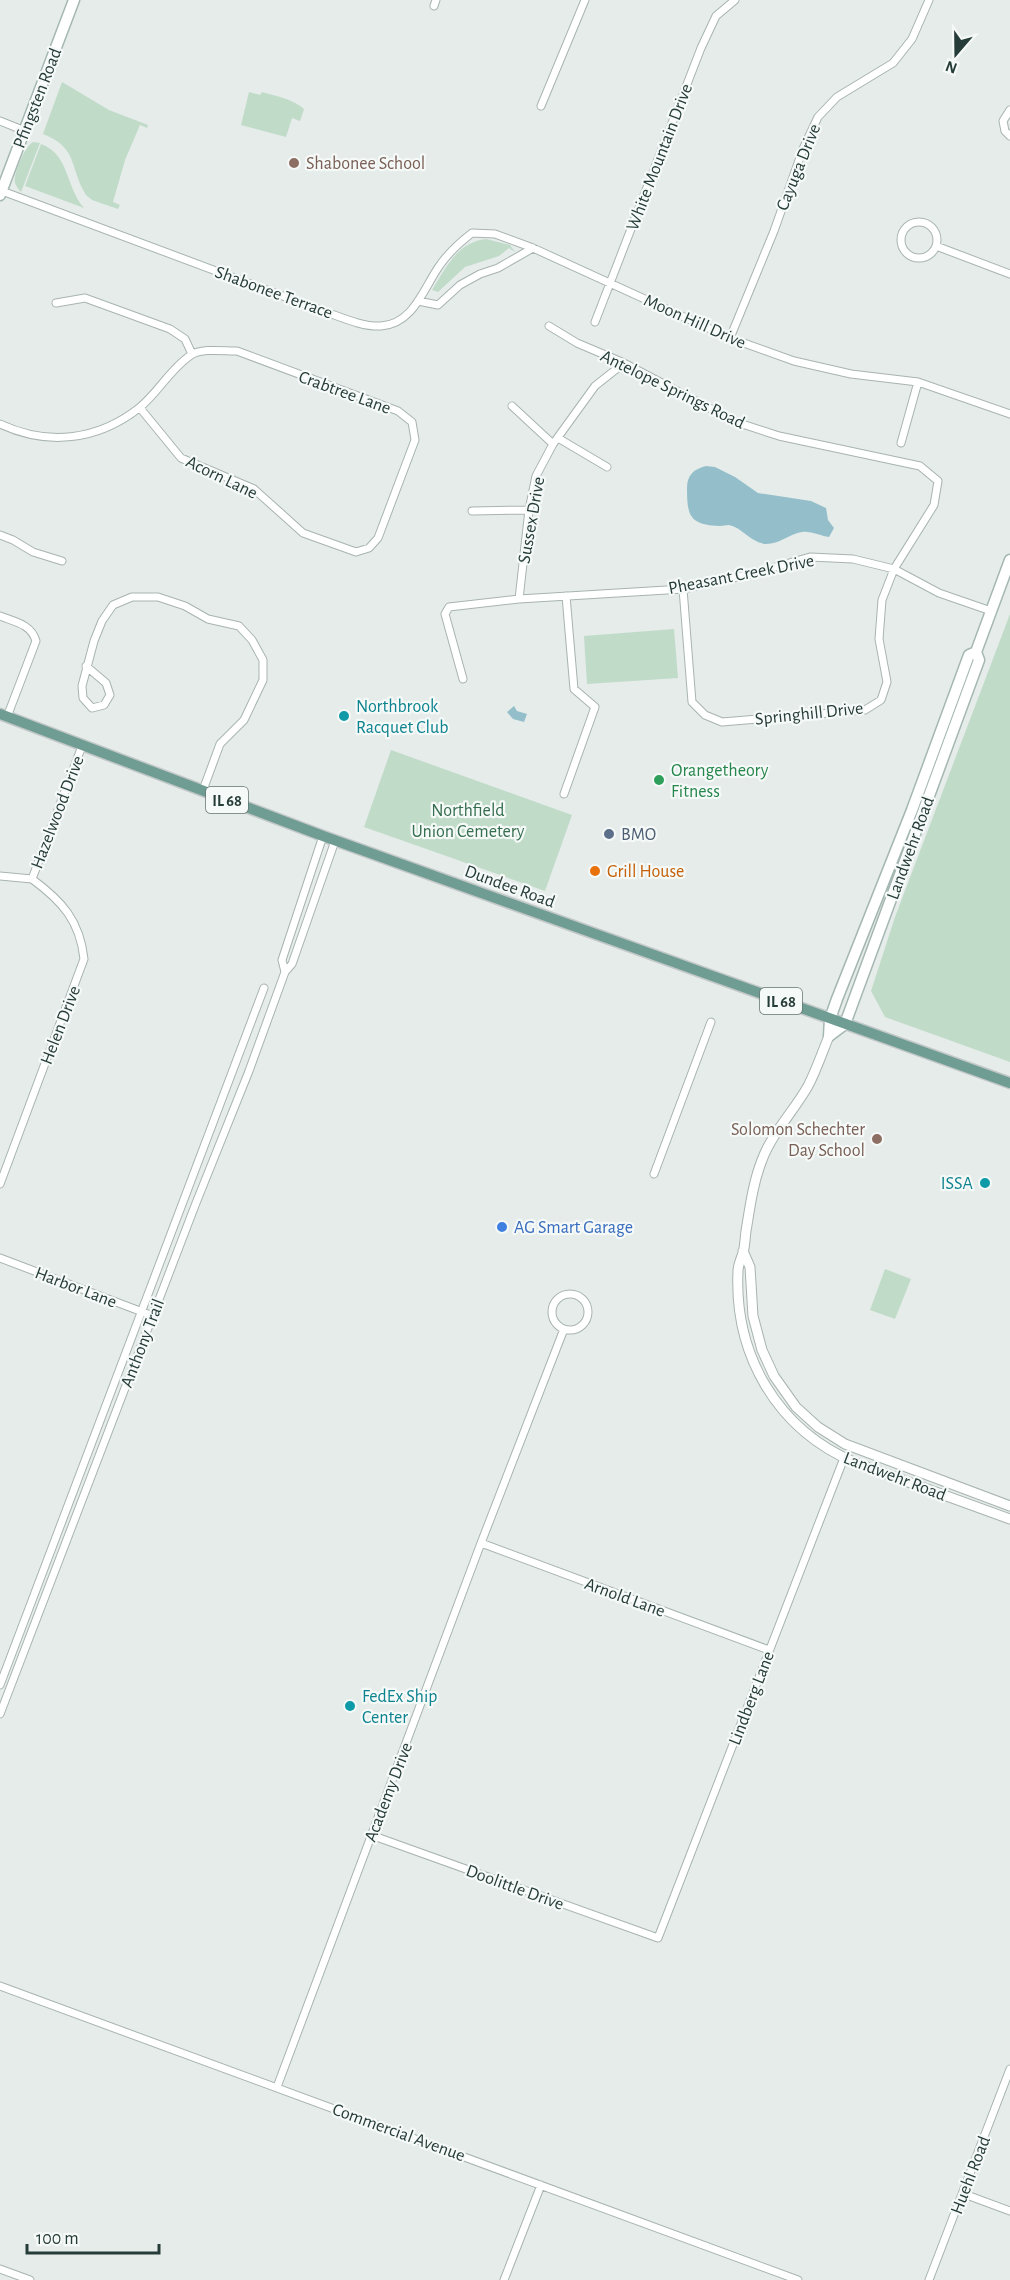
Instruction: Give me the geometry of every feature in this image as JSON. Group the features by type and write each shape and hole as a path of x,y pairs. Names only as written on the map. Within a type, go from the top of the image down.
{"main road":[{"name":"Pfingsten Road","path":"1,193 74,0"},
{"name":"Landwehr Road","path":"845,1024 980,660 976,652 1010,560"},
{"name":"Landwehr Road","path":"829,1036 830,1019 969,655 976,652"},
{"name":"Dundee Road","path":"4,716 335,841 1010,1083"},
{"path":"829,1036 845,1024"}],"street":[{"path":"541,106 585,0"},
{"name":"White Mountain Drive","path":"595,322 701,48 716,16 735,0"},
{"name":"Cayuga Drive","path":"730,338 774,231 803,149 818,117 837,98 892,63 912,39 929,0"},
{"path":"1010,110 1003,121 1005,131 1010,136"},
{"path":"0,122 25,131"},
{"name":"Shabonee Terrace","path":"1,193 323,311 366,324 381,326 393,323 412,310 418,301"},
{"path":"912,223 929,224 936,234 936,246 929,255 912,256 902,243 903,232 912,223"},
{"name":"Moon Hill Drive","path":"418,301 437,268 453,247 472,232 495,234 533,248 730,338 794,361 851,374 918,382 1010,414"},
{"path":"936,246 1010,274"},
{"path":"418,301 438,305 460,285 480,274 498,268 533,248"},
{"path":"0,424 19,432 43,437 66,438 90,434 112,425 140,408 192,354 185,339 170,329 85,298 56,303"},
{"name":"Antelope Springs Road","path":"549,326 577,343 624,363 736,422 779,436 920,466 938,480"},
{"name":"Crabtree Lane","path":"192,354 237,351 398,411 412,422 415,440 378,538"},
{"name":"Sussex Drive","path":"519,599 529,510 536,476 556,441 596,386 624,363"},
{"path":"901,443 918,382"},
{"path":"512,406 556,441 607,467"},
{"name":"Acorn Lane","path":"140,408 181,458 254,489 303,533 356,552 369,548 378,538"},
{"name":"Springhill Drive","path":"683,589 692,702 705,715 722,722 865,710 881,700 887,682 879,639 882,600 894,569 934,505 938,480"},
{"path":"472,511 529,510"},
{"path":"0,535 33,552 62,561"},
{"name":"Pheasant Creek Drive","path":"463,679 445,614 449,606 519,599 683,589 755,573 810,557 853,559 894,569 939,593 991,611"},
{"path":"564,794 595,706 574,689 566,596"},
{"path":"86,666 106,683 110,695 104,705 92,708 83,699 82,686 86,666 102,621 113,605 132,597 158,597 185,606 208,619 239,626 252,640 263,660 263,681 244,720 220,744 202,790"},
{"path":"0,616 26,626 33,632 36,641 4,716"},
{"name":"Hazelwood Drive","path":"32,879 82,746"},
{"name":"Anthony Trail","path":"285,972 282,960 323,836"},
{"name":"Anthony Trail","path":"0,1714 249,1071 285,972 292,963 335,841"},
{"path":"0,876 32,879"},
{"name":"Helen Drive","path":"0,1184 84,959 82,941 72,920 55,896 32,879"},
{"name":"Anthony Trail","path":"0,1685 264,988"},
{"path":"654,1174 711,1022"},
{"name":"Landwehr Road","path":"829,1036 808,1086 762,1159 751,1197 743,1251 738,1268 739,1304 745,1341 755,1369 778,1405 794,1422 811,1437 844,1458 1010,1520"},
{"path":"235,1066 249,1071"},
{"name":"Landwehr Road","path":"743,1251 750,1267 753,1316 762,1350 774,1376 796,1407 818,1427 845,1444 1010,1506"},
{"name":"Harbor Lane","path":"0,1258 153,1316"},
{"path":"572,1294 582,1299 588,1310 586,1321 576,1329 564,1329 554,1321 552,1310 561,1296 572,1294"},
{"name":"Academy Drive","path":"277,2087 480,1543 564,1329"},
{"name":"Lindberg Lane","path":"658,1938 844,1458"},
{"name":"Arnold Lane","path":"480,1543 769,1650"},
{"name":"Doolittle Drive","path":"371,1835 658,1938"},
{"name":"Commercial Avenue","path":"0,1986 798,2280"},
{"name":"Huehl Road","path":"929,2280 964,2194 1010,2069"},
{"path":"504,2280 541,2185"},
{"path":"964,2194 1010,2211"},
{"path":"0,2269 30,2280"}],"green space":[{"path":"62,82 109,110 148,125 147,128 140,125 125,160 113,202 120,205 118,209 92,200 86,195 68,152 63,146 43,134"},
{"path":"249,92 260,95 262,92 295,103 304,109 300,121 292,118 286,137 241,125"},
{"path":"33,142 40,143 21,192 15,183 16,173 23,154"},
{"path":"41,144 50,149 62,163 73,190 84,208 25,186"},
{"path":"486,239 510,245 515,252 509,248 499,256 465,267 438,292 432,290 453,257 467,245"},
{"path":"1010,614 1010,1062 885,1017 871,991 895,917"},
{"path":"674,629 678,678 587,684 584,636"},
{"name":"Northfield Union Cemetery","path":"391,750 572,815 545,891 364,827"},
{"path":"885,1269 911,1279 895,1319 870,1310"}],"water":[{"path":"706,466 715,467 735,477 758,493 811,501 826,508 828,520 834,528 829,537 802,532 766,544 756,541 729,525 710,525 696,521 689,512 687,483 692,473"},
{"path":"514,706 517,711 527,714 524,722 513,719 507,712"}],"place":[{"name":"Shabonee School","path":"294,163"},
{"name":"Northbrook Racquet Club","path":"344,716"},
{"name":"Orangetheory Fitness","path":"659,780"},
{"name":"BMO","path":"609,834"},
{"name":"Grill House","path":"595,871"},
{"name":"Solomon Schechter Day School","path":"877,1139"},
{"name":"ISSA","path":"985,1183"},
{"name":"AG Smart Garage","path":"502,1227"},
{"name":"FedEx Ship Center","path":"350,1706"}]}
